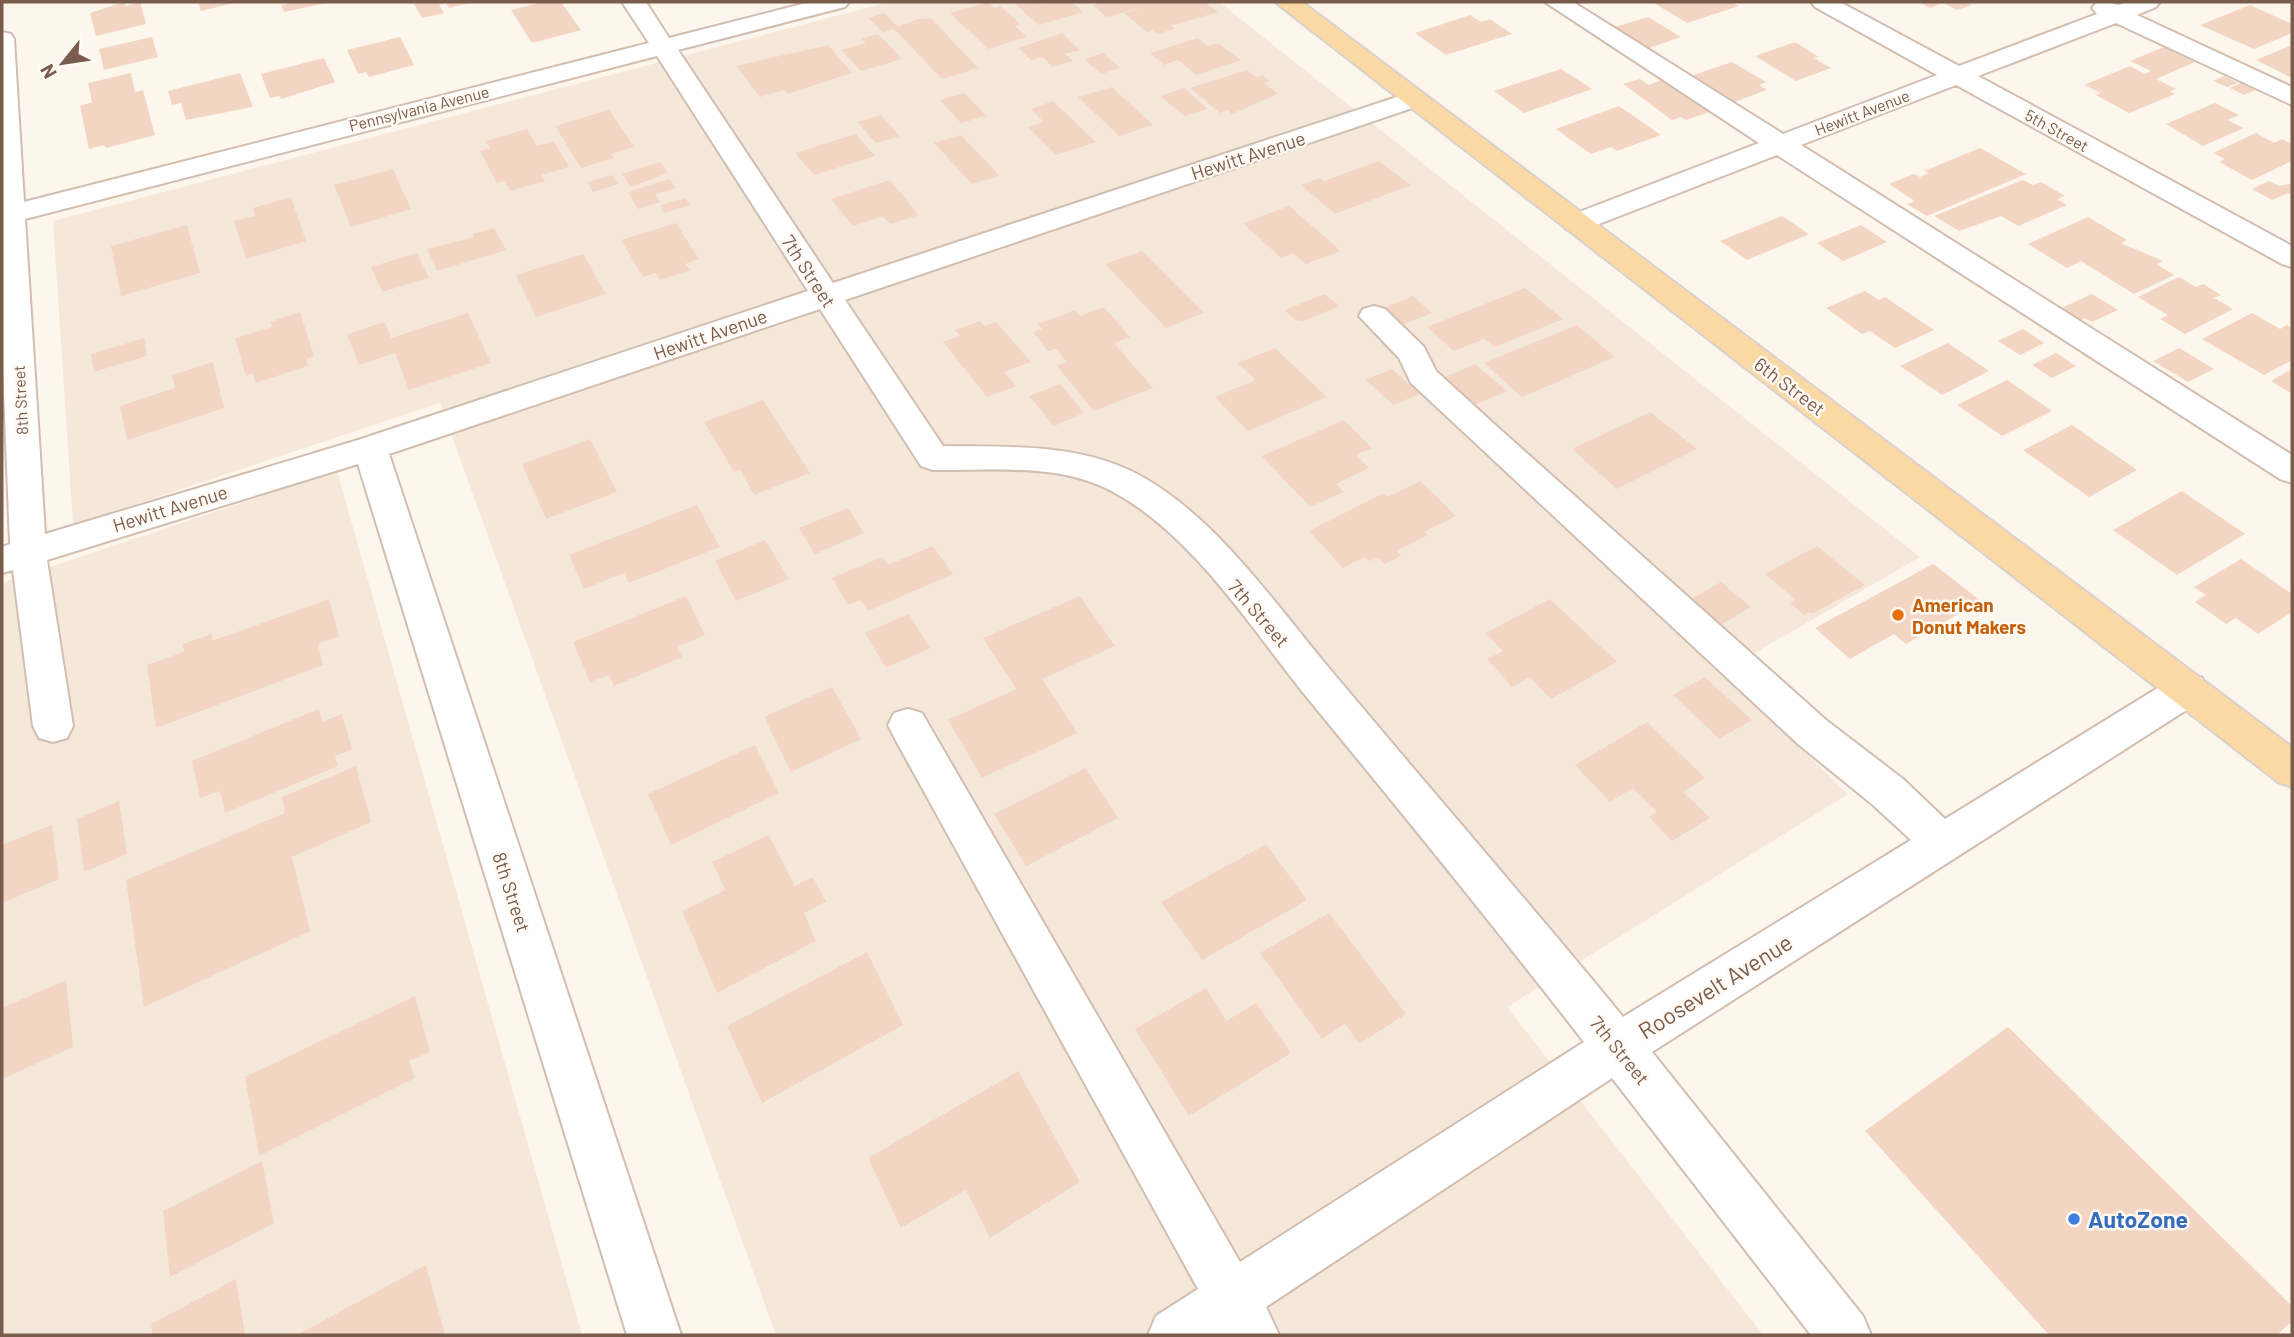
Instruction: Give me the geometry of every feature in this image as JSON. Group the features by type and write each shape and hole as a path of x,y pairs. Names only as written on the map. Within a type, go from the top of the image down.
{"main road":[{"name":"6th Street","path":"1287,2 2292,770"}],"street":[{"name":"7th Street","path":"634,2 665,45 824,295 933,458 1066,461 1099,471 1157,504 1203,549 1393,770 1618,1047 1844,1335"},
{"name":"Pennsylvania Avenue","path":"6,215 837,2"},
{"path":"1557,2 2292,471"},
{"name":"5th Street","path":"1822,2 2292,258"},
{"path":"2091,2 2292,97"},
{"name":"Hewitt Avenue","path":"1576,223 2148,2"},
{"name":"8th Street","path":"2,39 15,555 53,726"},
{"name":"Hewitt Avenue","path":"15,555 370,448 1415,99"},
{"path":"1374,316 1413,354 1422,376 1481,431 1812,732 1888,792 1942,843"},
{"name":"8th Street","path":"370,448 654,1335"},
{"name":"Roosevelt Avenue","path":"1175,1335 1242,1317 1618,1047 2188,690"},
{"path":"908,725 1242,1317"}],"shaded area":[{"path":"889,2 1219,2 1920,557 1722,672 1848,794 1507,1007 1763,1335 776,1335 440,403 73,525 53,221"},
{"path":"337,471 582,1335 2,1335 2,583"}],"building":[{"path":"123,2 126,6 140,2 146,24 96,36 90,13"},
{"path":"198,2 234,2 234,3 201,11"},
{"path":"297,2 326,3 284,12 281,5"},
{"path":"413,2 470,3 449,8 446,3 439,5 444,13 422,18"},
{"path":"543,2 561,2 581,30 532,43 511,10"},
{"path":"989,2 994,8 1000,6 1020,24 1015,26 1027,37 988,49 950,13"},
{"path":"1072,2 1083,12 1039,25 1015,4"},
{"path":"1105,2 1206,2 1218,12 1171,26 1175,29 1157,34 1152,30 1147,32 1124,13 1147,6 1106,17 1093,5"},
{"path":"1731,2 1739,6 1687,23 1654,3"},
{"path":"1919,2 1966,2 1972,5 1957,10 1943,3 1930,8"},
{"path":"2250,5 2292,24 2292,33 2254,49 2200,25"},
{"path":"885,13 898,27 917,19 931,18 978,68 942,79 894,29 883,32 868,18"},
{"path":"1470,15 1481,22 1490,19 1512,34 1446,55 1415,33"},
{"path":"1648,17 1681,37 1649,48 1615,27"},
{"path":"1062,33 1080,50 1065,54 1073,61 1053,67 1042,57 1031,60 1018,48"},
{"path":"878,34 902,59 861,71 841,50 866,43 861,39"},
{"path":"152,37 158,57 104,70 99,49"},
{"path":"400,37 414,65 369,77 366,72 358,74 347,50"},
{"path":"1198,38 1208,46 1218,43 1241,60 1196,75 1178,60 1164,65 1150,53"},
{"path":"1795,42 1831,68 1796,81 1755,56"},
{"path":"828,45 852,73 787,94 784,90 760,97 736,66"},
{"path":"2292,45 2292,78 2256,60"},
{"path":"2164,47 2195,62 2156,79 2176,89 2170,91 2175,94 2129,113 2096,95 2101,93 2084,85 2130,66 2145,74 2151,71 2130,61"},
{"path":"1103,53 1120,68 1101,74 1084,59"},
{"path":"324,58 335,82 281,99 279,96 270,98 261,74"},
{"path":"1732,62 1766,82 1759,85 1767,90 1729,104 1688,77"},
{"path":"1561,69 1592,89 1524,113 1494,91"},
{"path":"1247,70 1256,77 1263,75 1270,81 1264,83 1278,94 1232,114 1228,110 1220,113 1190,88"},
{"path":"131,73 135,92 143,90 155,135 106,148 104,145 89,149 80,106 92,102 88,83"},
{"path":"240,73 253,107 186,120 181,103 172,105 168,91"},
{"path":"2224,76 2238,83 2227,87 2213,81"},
{"path":"1640,79 1649,85 1664,79 1712,111 1686,120 1681,117 1672,120 1623,84"},
{"path":"2241,83 2255,90 2244,95 2230,88"},
{"path":"1112,87 1153,125 1119,136 1078,97"},
{"path":"1184,88 1208,109 1184,116 1160,96"},
{"path":"965,93 986,116 961,123 940,100"},
{"path":"1053,101 1096,142 1056,155 1028,127 1044,122 1031,109"},
{"path":"2215,103 2239,115 2227,120 2244,128 2203,146 2166,124"},
{"path":"1619,106 1661,135 1617,151 1611,147 1591,154 1556,129"},
{"path":"609,110 634,147 611,154 614,158 581,168 555,126"},
{"path":"881,115 900,136 876,143 857,122"},
{"path":"527,129 537,146 554,141 569,167 541,175 545,181 510,191 504,181 497,183 480,151 490,148 486,141"},
{"path":"2256,133 2274,143 2282,139 2292,144 2292,161 2252,180 2219,162 2225,159 2213,153"},
{"path":"856,134 875,156 814,175 795,153"},
{"path":"961,135 1000,176 972,184 934,143"},
{"path":"1980,148 2026,174 1927,216 1907,204 1915,201 1889,184 1914,174 1920,177 1929,173 1924,171"},
{"path":"1379,161 1411,185 1335,214 1301,185 1320,178 1324,181"},
{"path":"660,162 668,173 631,187 622,174"},
{"path":"393,169 411,209 351,227 334,185"},
{"path":"612,175 618,184 593,192 587,182"},
{"path":"670,179 676,188 655,194 660,202 638,209 628,192"},
{"path":"890,180 919,215 890,224 883,216 853,226 831,199"},
{"path":"2023,180 2033,185 2041,182 2065,196 2057,199 2067,205 2018,226 2001,216 1959,231 1934,216"},
{"path":"2269,181 2279,186 2292,183 2292,195 2288,193 2272,200 2252,189"},
{"path":"291,197 306,241 246,259 234,221 255,216 253,208"},
{"path":"685,198 690,205 665,213 661,205"},
{"path":"1289,206 1341,251 1306,264 1293,253 1281,258 1243,223"},
{"path":"1782,216 1809,234 1747,260 1720,241"},
{"path":"2088,217 2127,240 2121,243 2163,261 2156,264 2174,275 2134,294 2081,261 2067,268 2028,244"},
{"path":"676,223 699,259 685,264 690,270 660,280 656,273 643,277 621,240"},
{"path":"187,225 200,273 121,296 111,246"},
{"path":"1861,225 1887,242 1843,261 1817,243"},
{"path":"494,228 506,250 437,271 427,249 474,237 473,234"},
{"path":"1142,251 1204,313 1166,328 1105,264"},
{"path":"417,253 429,278 382,292 371,267"},
{"path":"583,254 606,294 536,317 516,275"},
{"path":"2179,277 2196,287 2203,284 2221,295 2214,298 2233,309 2185,334 2160,319 2168,315 2138,297"},
{"path":"1525,288 1563,319 1495,347 1484,339 1454,351 1427,327"},
{"path":"1865,291 1879,300 1885,297 1934,330 1895,348 1870,331 1862,334 1826,308"},
{"path":"1325,294 1340,306 1303,321 1295,320 1284,310"},
{"path":"2092,294 2118,310 2092,322 2084,318 2075,322 2057,310"},
{"path":"1413,296 1432,313 1397,327 1379,310"},
{"path":"1104,307 1130,337 1114,343 1153,388 1094,411 1057,366 1067,362 1056,349 1048,351 1033,332 1042,329 1038,324 1075,310 1080,316"},
{"path":"300,312 314,356 306,359 308,366 255,383 253,373 246,376 235,338 272,327 270,322"},
{"path":"468,313 491,363 409,390 395,353 359,365 347,334 385,322 391,338"},
{"path":"2252,313 2280,329 2287,325 2292,329 2292,360 2264,375 2202,339"},
{"path":"980,321 984,326 996,322 1031,362 1004,372 1016,386 987,397 943,342 960,336 955,330"},
{"path":"1577,325 1615,357 1522,397 1484,363"},
{"path":"2023,329 2044,343 2020,355 1998,341"},
{"path":"144,338 147,356 94,372 91,354"},
{"path":"1948,343 1989,371 1942,395 1900,366"},
{"path":"1275,348 1327,397 1248,431 1215,397 1255,380 1238,363"},
{"path":"2179,348 2214,369 2188,382 2153,361"},
{"path":"2056,353 2076,366 2052,378 2032,365"},
{"path":"213,362 224,408 127,440 120,406 175,388 172,375"},
{"path":"1475,364 1507,391 1473,406 1443,378"},
{"path":"1392,369 1420,394 1393,405 1366,380"},
{"path":"2292,369 2292,394 2271,381"},
{"path":"2007,380 2052,411 2002,436 1957,405"},
{"path":"1060,384 1084,413 1054,426 1029,396"},
{"path":"763,400 810,473 754,495 740,470 734,472 704,422"},
{"path":"1650,412 1697,449 1617,489 1572,449"},
{"path":"1344,420 1372,448 1356,455 1369,468 1336,484 1344,492 1310,507 1262,456"},
{"path":"2072,425 2137,470 2089,497 2023,450"},
{"path":"590,439 617,492 546,519 522,464"},
{"path":"1420,481 1456,516 1424,532 1428,535 1397,551 1401,556 1384,564 1378,558 1370,561 1365,557 1343,568 1309,531 1384,493 1387,497"},
{"path":"2182,491 2245,534 2177,575 2113,530"},
{"path":"697,505 720,547 629,583 624,573 584,589 569,555"},
{"path":"848,508 864,533 815,554 799,528"},
{"path":"765,540 789,579 736,601 715,561"},
{"path":"933,546 953,574 868,611 861,600 848,605 832,578 882,557 888,565"},
{"path":"1817,546 1865,585 1812,614 1810,612 1804,615 1790,603 1796,600 1765,574"},
{"path":"2241,559 2292,594 2292,612 2258,634 2236,618 2226,624 2195,602 2206,595 2194,587"},
{"name":"American Donut Makers","path":"1933,564 1981,601 1906,644 1894,634 1850,659 1815,628"},
{"path":"1721,582 1751,607 1711,631 1681,605"},
{"path":"686,596 705,635 678,647 682,657 614,686 609,675 590,682 573,642"},
{"path":"1080,596 1115,646 1042,679 1077,733 982,778 948,720 1016,689 983,638"},
{"path":"329,599 339,636 318,644 323,665 156,728 147,665 184,652 183,644 212,634 212,641"},
{"path":"1550,599 1617,662 1551,699 1530,677 1512,687 1487,659 1503,651 1486,633"},
{"path":"909,614 930,648 886,668 865,633"},
{"path":"1705,677 1752,720 1719,739 1673,695"},
{"path":"832,687 861,739 791,772 764,717"},
{"path":"319,709 322,722 342,714 352,749 335,756 338,766 225,813 220,791 200,798 192,761"},
{"path":"1647,722 1705,778 1683,792 1710,818 1672,841 1649,817 1657,812 1633,788 1610,802 1575,765"},
{"path":"755,745 779,793 671,845 648,794"},
{"path":"356,766 371,822 292,857 310,931 144,1007 126,880 285,813 282,797"},
{"path":"1085,768 1118,818 1026,866 994,814"},
{"path":"119,801 127,854 84,872 77,819"},
{"path":"52,825 59,879 2,903 2,845"},
{"path":"769,835 795,886 813,877 826,902 804,913 816,941 717,993 682,911 725,890 712,862"},
{"path":"1266,844 1307,900 1202,960 1161,902"},
{"path":"1329,913 1406,1014 1359,1044 1345,1024 1322,1039 1260,953"},
{"path":"867,952 903,1025 762,1103 727,1026"},
{"path":"66,980 73,1047 2,1079 2,1008"},
{"path":"1206,988 1226,1021 1256,1003 1291,1053 1189,1116 1135,1029"},
{"path":"415,996 430,1052 409,1061 415,1078 259,1156 245,1077"},
{"name":"AutoZone","path":"2008,1027 2292,1306 2292,1321 2277,1335 2049,1335 1865,1131"},
{"path":"1018,1071 1080,1182 990,1238 966,1190 901,1228 868,1158"},
{"path":"262,1161 274,1223 170,1277 163,1211"},
{"path":"426,1265 445,1335 297,1335"},
{"path":"236,1279 245,1335 153,1335 151,1324"}],"place":[{"name":"American Donut Makers","path":"1898,615"},
{"name":"AutoZone","path":"2074,1219"}]}
